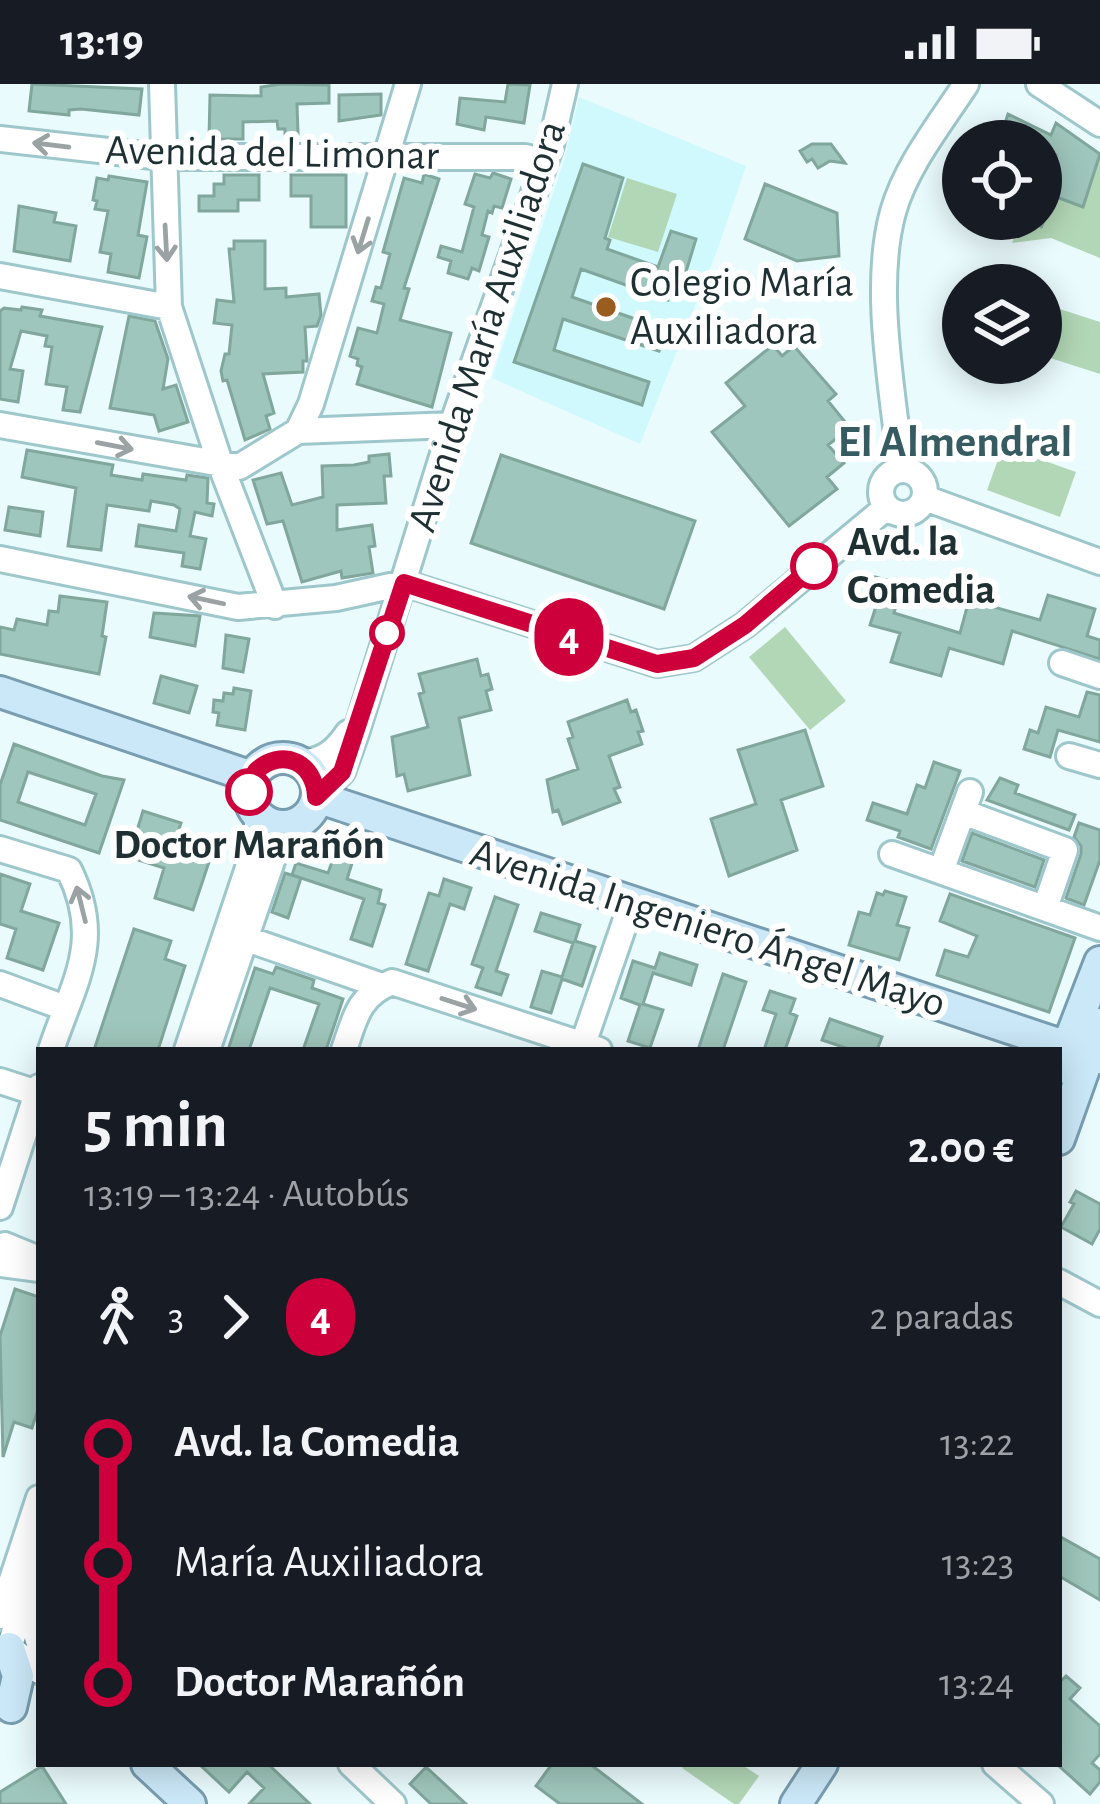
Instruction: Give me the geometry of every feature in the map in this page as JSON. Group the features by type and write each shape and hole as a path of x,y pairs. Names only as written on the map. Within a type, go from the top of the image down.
{"main road":[{"name":"Avenida Ingeniero Ángel Mayo","path":"0,692 288,804"},
{"name":"Avenida Ingeniero Ángel Mayo","path":"0,709 628,911 1027,1047"},
{"path":"287,758 313,776 288,804 261,766 287,758"},
{"name":"Avenida Ingeniero Ángel Mayo","path":"628,911 1002,1047"},
{"path":"1062,1126 1100,962"},
{"path":"1077,1064 1100,1024"},
{"path":"17,1644 17,1707"},
{"path":"151,1767 190,1804"},
{"path":"796,1804 820,1774"}],"street":[{"path":"162,84 169,307 221,466 275,606"},
{"path":"298,431 311,404 409,84"},
{"name":"Avenida María Auxiliadora","path":"288,804 342,772 452,425 545,162 565,84"},
{"path":"901,469 886,253 893,212 907,178 966,84"},
{"path":"1039,84 1100,124"},
{"path":"1065,84 1100,106"},
{"name":"Avenida del Limonar","path":"0,139 161,158 525,158 545,162"},
{"path":"0,277 169,307"},
{"path":"0,424 239,467 298,431 452,425"},
{"path":"901,469 920,478 925,499"},
{"path":"901,469 883,481 881,498 887,507 897,514 909,514 925,499"},
{"path":"925,499 1100,562"},
{"path":"0,560 238,607 275,606 404,583 657,664 694,658 745,625 887,507"},
{"path":"1062,663 1100,676"},
{"name":"Avenida María Auxiliadora","path":"300,763 335,752 364,704"},
{"path":"1069,756 1100,765"},
{"path":"941,871 967,802 1065,850 1045,908"},
{"path":"208,1047 288,804"},
{"path":"188,1047 255,847 288,804"},
{"path":"0,849 69,870 84,902 87,946 52,1047"},
{"path":"892,854 1100,928"},
{"path":"345,1047 357,1011 372,991 392,982 591,1047 628,911"},
{"path":"244,938 382,986"},
{"path":"0,984 65,1008"},
{"path":"0,1081 36,1090"},
{"path":"0,1207 36,1096"},
{"path":"1,1252 36,1258"},
{"path":"1,1252 36,1268"},
{"path":"1062,1284 1100,1304"},
{"path":"0,1616 36,1507"},
{"path":"36,1566 17,1644 36,1667"},
{"path":"354,1767 393,1804"},
{"path":"998,1767 1041,1804"}],"shaded area":[{"name":"Colegio María Auxiliadora","path":"579,97 746,166 640,444 492,378 565,157"}],"green space":[{"path":"1062,127 1100,154 1100,258 1056,240 1062,240"},
{"path":"627,178 677,194 658,252 608,237"},
{"path":"1062,310 1100,322 1100,374 1062,362"},
{"path":"1003,446 1076,472 1060,517 987,490"},
{"path":"785,627 846,701 810,730 749,657"},
{"path":"746,1767 759,1776 739,1804 734,1804 682,1768"}],"building":[{"path":"32,84 142,89 139,115 81,109 69,110 69,115 29,111"},
{"path":"508,84 530,85 524,123 486,117 484,130 457,124 460,98 505,102"},
{"path":"329,85 329,103 297,104 298,134 285,134 277,121 243,122 243,139 209,139 210,95 261,96 261,87"},
{"path":"381,94 381,115 339,121 339,95"},
{"path":"1062,127 1100,154 1083,207 1062,199"},
{"path":"812,144 831,144 845,163 830,161 818,168 812,159 807,162 800,151"},
{"path":"583,164 623,178 605,238 610,240 607,249 658,267 671,231 696,239 678,298 670,295 668,300 581,269 572,297 667,330 659,351 563,319 554,350 649,382 642,405 514,362"},
{"path":"493,173 511,179 502,208 494,206 492,213 488,211 482,235 489,237 479,271 472,268 468,279 448,273 451,261 438,257 441,246 462,252 474,207 465,204 475,174 490,178"},
{"path":"424,174 439,179 404,288 409,289 400,320 451,333 432,407 357,384 362,367 350,356 358,328 377,333 384,304 372,301 376,287 381,288 390,254 383,252 404,178 422,183"},
{"path":"224,175 259,175 259,200 238,200 238,211 199,211 199,196 214,196 214,184 224,184"},
{"path":"291,175 346,175 346,227 311,227 311,196 291,196"},
{"path":"109,176 147,182 138,235 147,237 139,278 108,272 111,254 100,252 108,211 95,209 97,201 93,200 97,178 108,180"},
{"path":"765,184 837,213 839,256 797,261 745,239"},
{"path":"19,206 56,213 54,222 76,226 70,261 14,251"},
{"path":"234,241 265,241 265,289 286,288 286,297 319,294 321,315 317,326 305,327 303,372 263,374 274,413 266,416 270,429 245,440 221,371 225,354 229,354 232,325 214,323 217,300 234,302 229,249 234,249"},
{"path":"42,310 40,316 102,327 80,412 63,410 67,387 46,384 52,347 45,346 47,336 21,331 10,369 23,371 18,402 0,399 0,311"},
{"path":"129,316 155,321 168,359 163,389 176,385 188,422 159,431 154,415 110,408"},
{"path":"773,345 782,356 794,346 836,394 828,401 850,428 828,445 844,463 827,477 837,489 789,526 712,432 745,406 726,383"},
{"path":"27,450 113,465 111,475 142,480 143,474 208,478 207,503 214,504 212,516 195,512 190,536 206,539 200,569 182,566 184,553 136,546 139,525 176,531 180,509 174,505 151,501 149,511 107,505 101,550 68,546 76,488 22,477"},
{"path":"389,454 391,476 384,476 386,503 337,505 337,530 372,525 373,573 342,578 341,571 302,582 283,521 267,524 253,480 281,473 292,505 323,497 322,466 354,465 369,462 369,456"},
{"path":"501,455 695,521 664,609 471,543"},
{"path":"9,507 43,512 40,536 5,530"},
{"path":"875,577 902,584 894,613 960,633 969,600 1040,620 1048,595 1095,609 1087,636 1100,640 1100,659 1012,631 1003,664 949,648 941,676 891,662 900,633 870,625 878,600 869,597"},
{"path":"60,596 107,602 99,674 0,654 0,627 14,630 17,619 47,625 49,611 58,612"},
{"path":"154,613 200,616 195,646 150,637"},
{"path":"226,635 249,639 243,672 223,668"},
{"path":"477,659 481,676 488,674 491,710 459,718 470,775 408,791 404,774 397,776 392,737 428,727 419,674"},
{"path":"161,676 197,686 189,713 154,703"},
{"path":"234,688 251,691 245,730 217,725 219,713 213,712 214,700 223,701 224,693 233,694"},
{"path":"1087,692 1100,695 1100,742 1058,730 1050,757 1024,749 1030,730 1038,733 1046,707 1079,717"},
{"path":"627,700 643,731 638,732 642,744 609,756 620,802 563,824 558,810 553,812 547,780 578,769 568,722"},
{"path":"805,730 823,786 781,800 797,850 729,876 711,819 756,804 738,750"},
{"path":"14,744 124,780 99,853 0,820 0,785","holes":["28,772 96,794 85,825 18,802"]},
{"path":"934,762 960,771 931,849 898,837 900,831 867,820 873,803 907,814 917,785 925,788"},
{"path":"1000,778 1018,785 1015,793 1075,815 1069,830 987,800"},
{"path":"143,811 181,823 172,850 209,862 193,910 155,898 164,868 129,857"},
{"path":"1079,823 1100,830 1100,860 1084,905 1066,898 1081,854 1074,837"},
{"path":"972,833 1044,860 1035,887 962,861"},
{"path":"337,848 355,854 347,879 381,890 378,903 385,905 372,946 351,939 364,899 292,875 296,863 328,873"},
{"path":"285,873 301,878 288,918 272,912"},
{"path":"0,874 30,884 21,911 59,923 43,970 7,958 16,929 0,924"},
{"path":"444,879 471,888 464,909 450,904 428,971 406,964 429,893 439,896"},
{"path":"877,893 906,897 897,925 909,928 899,960 849,945 859,912 870,915"},
{"path":"950,894 1075,938 1049,1012 937,975 945,950 968,957 977,936 940,921"},
{"path":"495,897 518,905 496,971 508,975 501,995 476,987 483,968 472,964"},
{"path":"541,913 580,925 575,941 595,947 582,986 562,979 551,1013 531,1007 542,971 562,977 573,943 535,931"},
{"path":"134,929 171,941 165,959 185,966 159,1047 95,1047"},
{"path":"660,953 697,965 691,985 653,973 643,1004 663,1010 647,1047 628,1041 640,1005 621,998 633,961 655,968"},
{"path":"276,967 314,980 312,988 343,999 327,1047 304,1047 319,1004 270,988 250,1047 229,1047 255,968 273,974"},
{"path":"723,974 746,982 724,1047 699,1047"},
{"path":"770,991 795,999 790,1013 797,1016 786,1047 765,1047 776,1014 763,1010"},
{"path":"830,1019 882,1037 878,1047 843,1047 822,1040"},
{"path":"1076,1191 1100,1204 1100,1229 1092,1244 1062,1228 1074,1204 1070,1202"},
{"path":"15,1289 36,1296 36,1415 32,1428 14,1422 3,1457 0,1336"},
{"path":"1062,1538 1100,1559 1100,1600 1062,1578"},
{"path":"1066,1676 1080,1688 1070,1699 1100,1726 1100,1754 1092,1763 1100,1770 1100,1782 1090,1794 1060,1767 1062,1680"},
{"path":"43,1767 66,1804 0,1804 0,1792"},
{"path":"202,1767 271,1767 310,1804 249,1804 264,1788 247,1772 229,1792"},
{"path":"426,1767 466,1804 431,1804 410,1784"},
{"path":"550,1767 594,1767 642,1804 560,1804 536,1786"}],"bus line":[{"name":"4","path":"249,792 256,771 280,758 294,760 309,771 316,797 335,782 356,734 404,583 657,664 694,658 745,625 814,566"}],"place":[{"name":"Colegio María Auxiliadora","path":"606,307"},
{"name":"Avd. la Comedia","path":"814,566"},
{"name":"Doctor Marañón","path":"249,792"}],"district":[{"name":"El Almendral","path":"955,442"}]}
